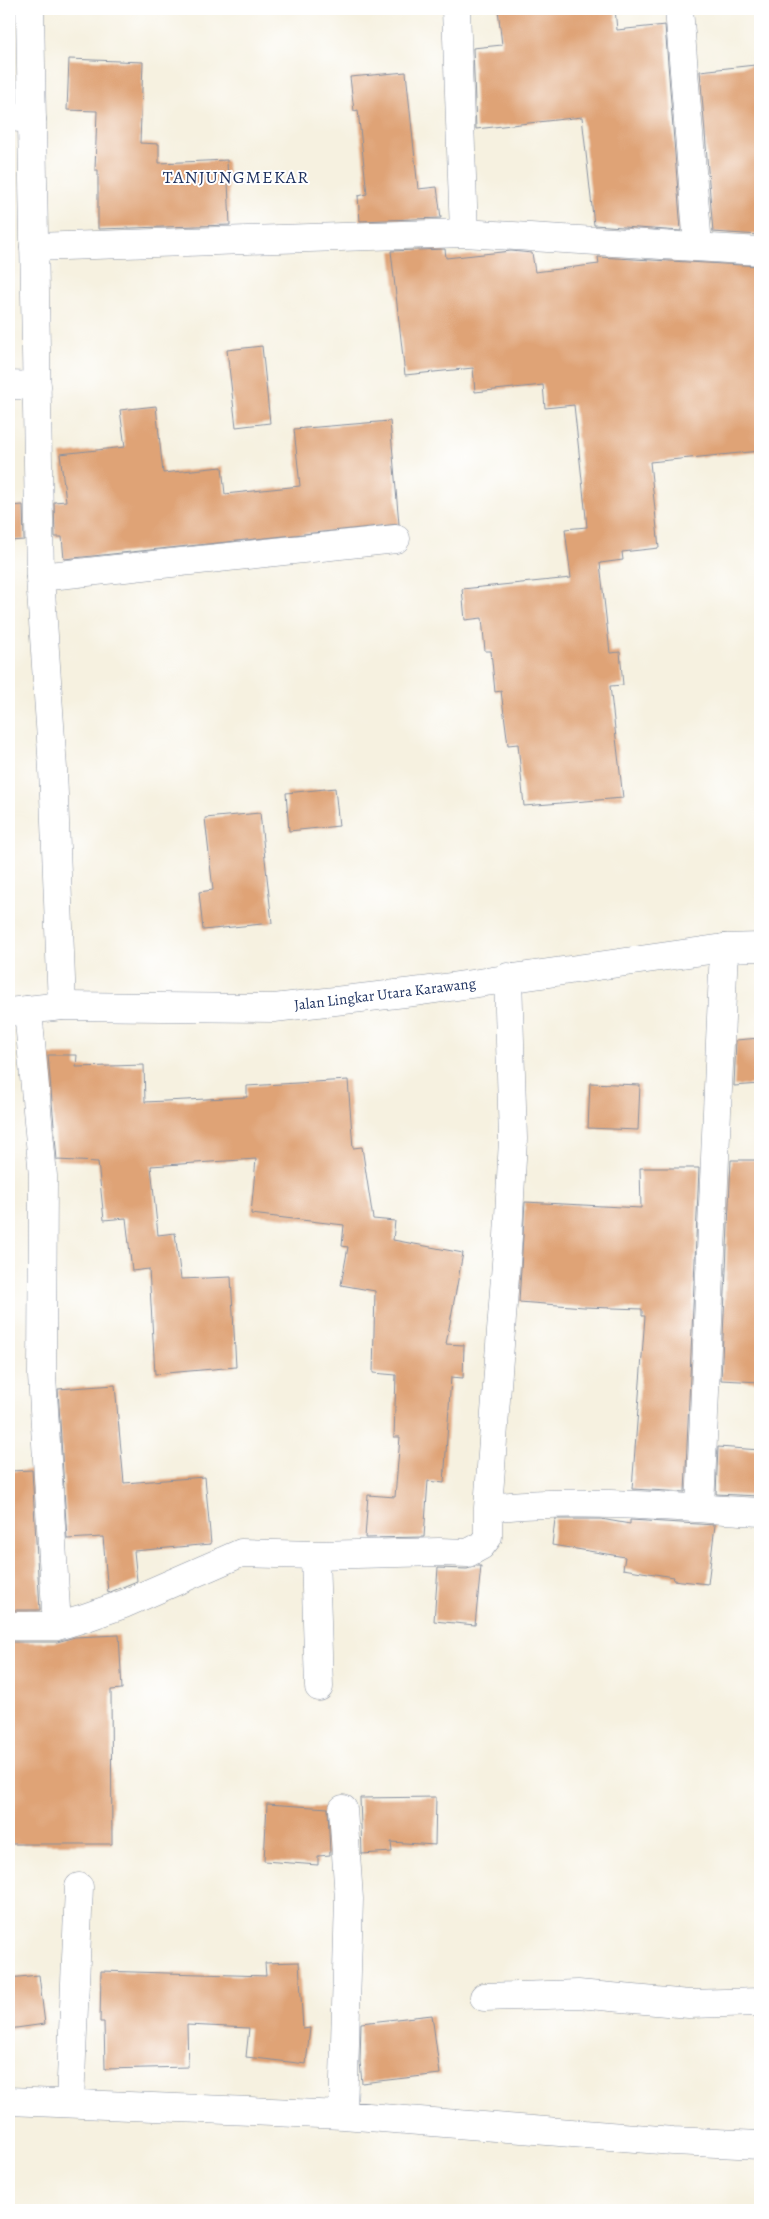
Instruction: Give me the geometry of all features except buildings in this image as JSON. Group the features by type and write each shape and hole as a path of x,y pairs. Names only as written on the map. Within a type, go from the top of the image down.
{"street":[{"path":"30,9 20,118 34,247 40,577 53,769 62,1006"},
{"path":"456,9 464,233"},
{"path":"679,9 698,246"},
{"path":"34,247 464,233 760,251"},
{"path":"9,385 37,386"},
{"path":"40,577 396,538"},
{"name":"Jalan Lingkar Utara Karawang","path":"19,1011 62,1006 274,1008 422,991 724,948 760,947"},
{"path":"700,1508 724,948"},
{"path":"9,1626 57,1626 124,1604 241,1553 315,1555 468,1553 481,1546 488,1537 488,1508 508,1236 512,1139 508,978"},
{"path":"19,1011 43,1176 42,1376 57,1626"},
{"path":"488,1508 515,1505 628,1504 760,1512"},
{"path":"315,1555 318,1687"},
{"path":"342,2115 349,1899 343,1809"},
{"path":"70,2103 79,1887"},
{"path":"484,1997 578,1994 688,2004 760,2002"},
{"path":"9,2101 342,2115 673,2141 760,2145"}],"district":[{"name":"TANJUNGMEKAR","path":"236,177"}]}
